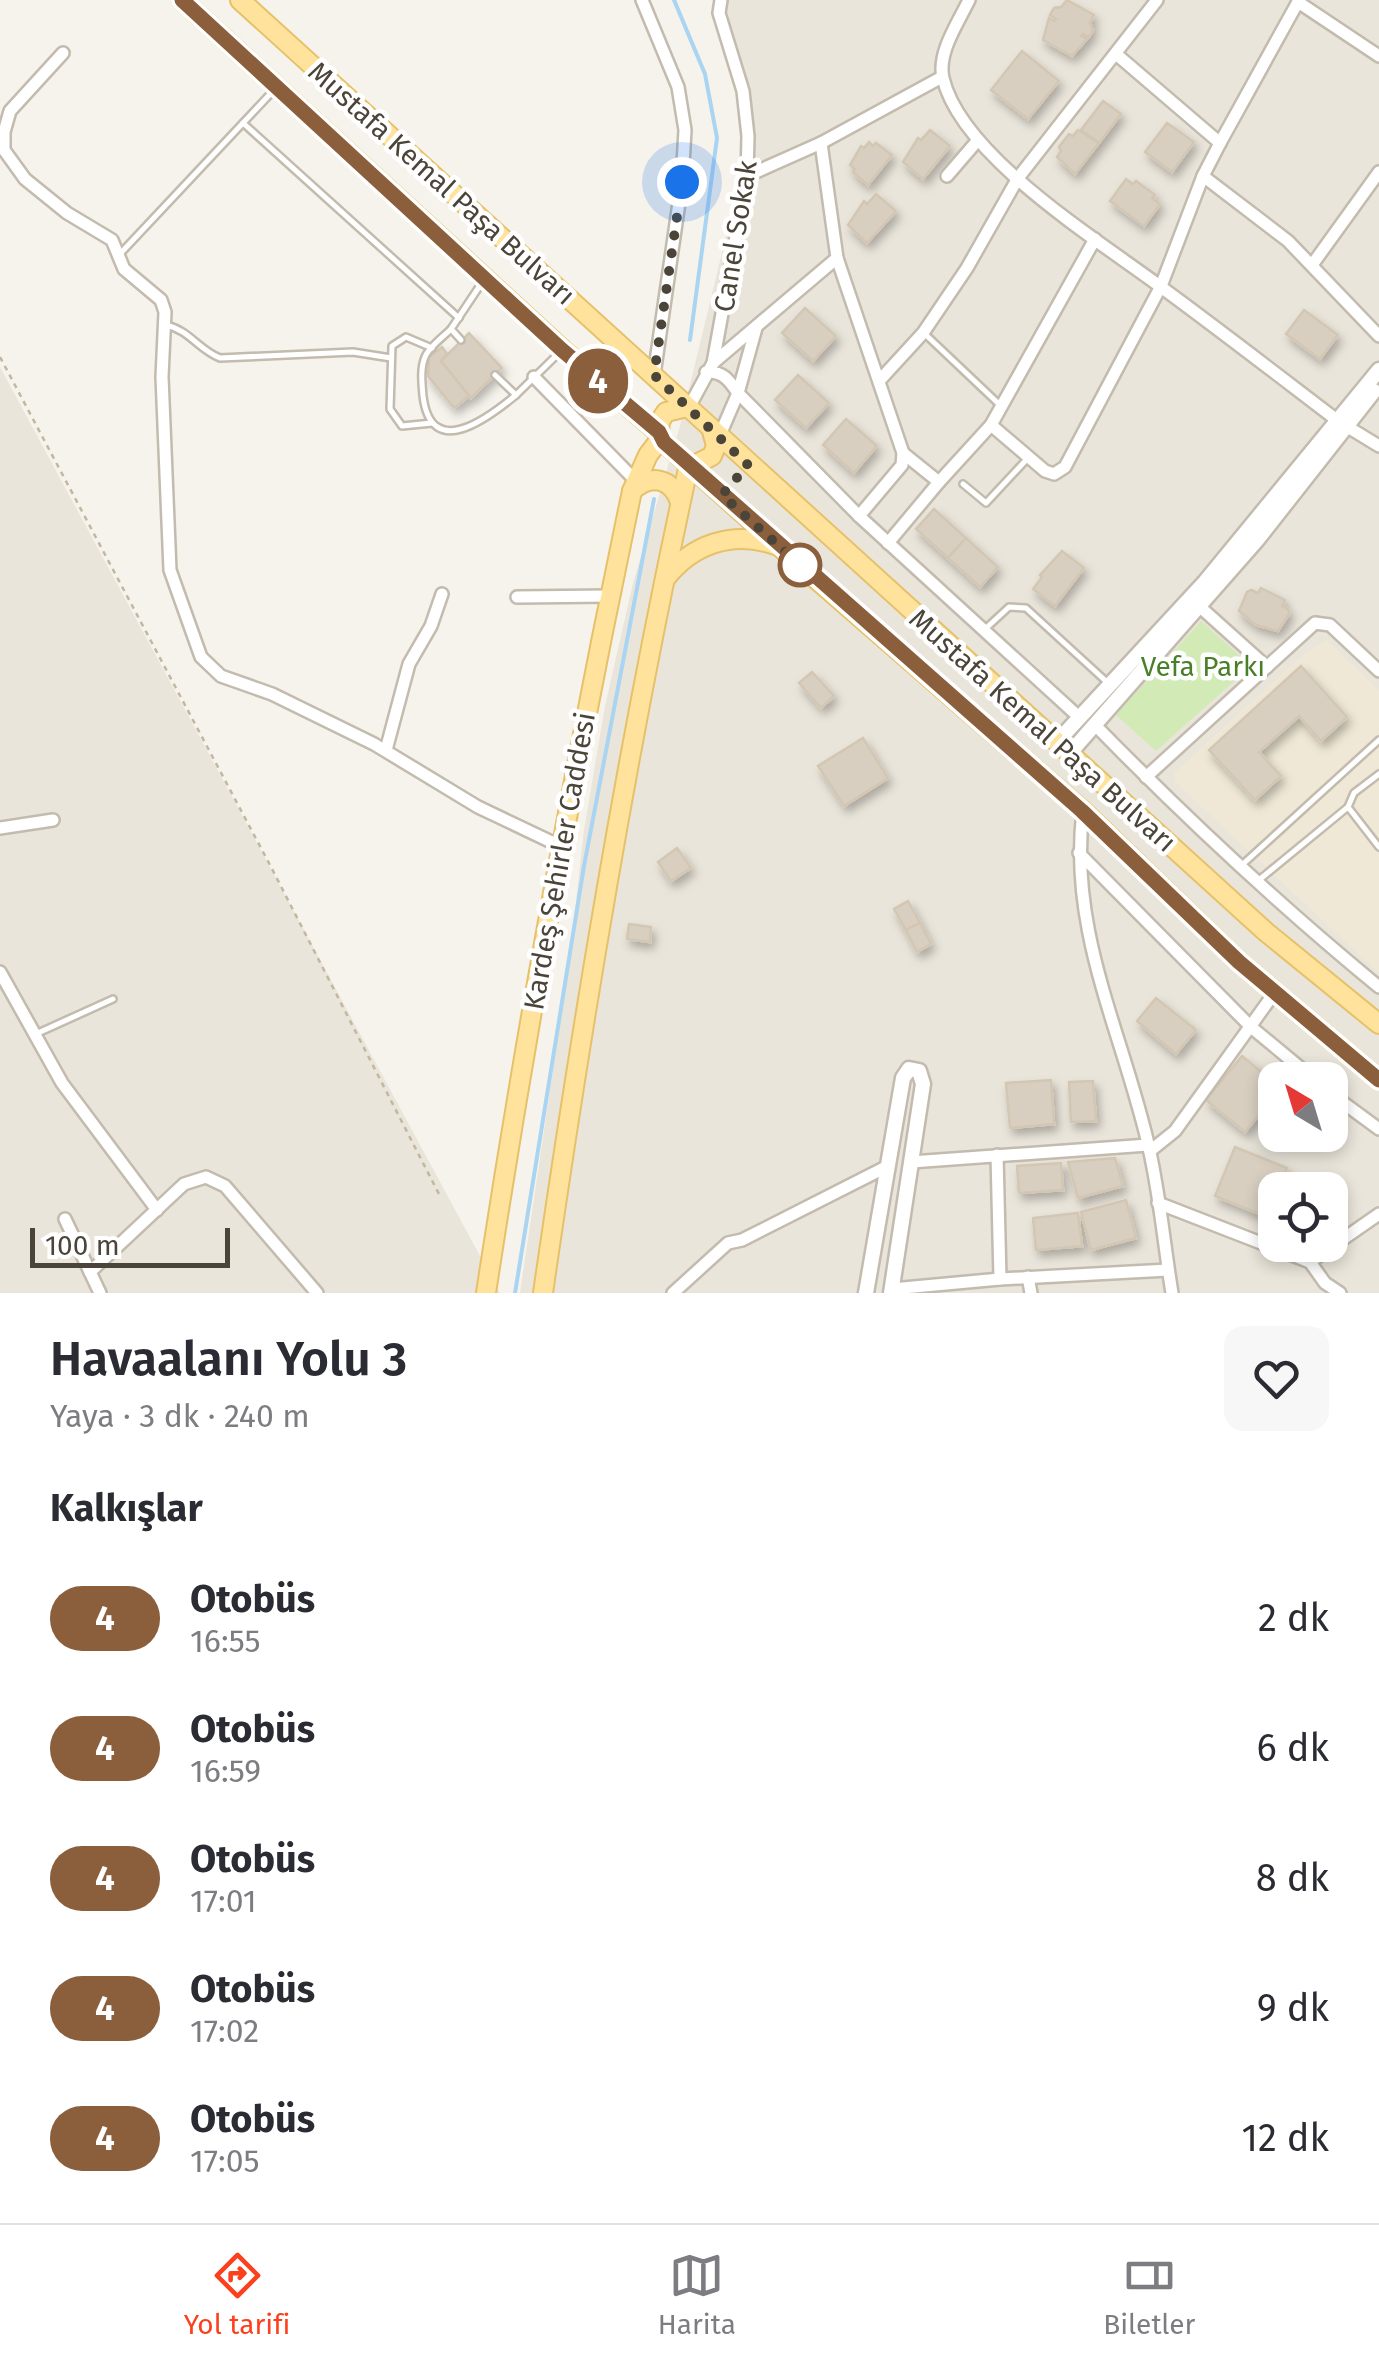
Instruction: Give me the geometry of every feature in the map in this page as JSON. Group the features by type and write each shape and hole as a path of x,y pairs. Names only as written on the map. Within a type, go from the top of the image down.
{"main road":[{"name":"Mustafa Kemal Paşa Bulvarı","path":"182,0 562,350 660,435"},
{"name":"Mustafa Kemal Paşa Bulvarı","path":"240,0 687,408"},
{"path":"687,408 715,434 716,440 707,460 690,465 660,435 660,421 666,412 687,408"},
{"name":"Mustafa Kemal Paşa Bulvarı","path":"715,434 1266,932 1379,1024"},
{"name":"Kardeş Şehirler Caddesi","path":"486,1293 560,846 610,596 634,485 660,435"},
{"name":"Mustafa Kemal Paşa Bulvarı","path":"690,465 1082,811 1275,992 1379,1080"},
{"name":"Kardeş Şehirler Caddesi","path":"543,1293 576,1070 665,580 690,465"},
{"path":"634,485 660,480 671,486 680,502"},
{"path":"665,580 691,553 714,543 748,539 780,548"}],"street":[{"path":"642,0 678,87 685,130 682,182 654,375"},
{"path":"709,0 720,6"},
{"path":"969,0 944,53 942,77 978,140 1018,178 1095,239 1379,446"},
{"path":"879,381 924,333 967,268 1018,178 1156,0"},
{"path":"991,424 1045,471 1054,474 1065,467 1161,286 1220,143 1299,1 1379,56"},
{"name":"Canel Sokak","path":"687,408 710,367 724,316 747,176 743,91 720,6"},
{"path":"63,53 10,110 4,150 25,179 67,214 112,240 124,268 161,300 165,324 162,377 170,570 205,663 221,676 272,694 386,750 478,806 560,846"},
{"path":"1116,54 1220,143"},
{"path":"747,176 821,143 942,77"},
{"path":"947,176 978,140"},
{"path":"821,143 837,258 903,453 902,465 859,516"},
{"path":"1312,266 1379,172"},
{"path":"1204,176 1288,241 1379,336"},
{"path":"888,543 991,424 1095,239"},
{"path":"837,258 710,367 729,380 859,516 1080,718"},
{"path":"724,316 739,333 753,330"},
{"path":"715,434 738,393 753,330"},
{"path":"1063,748 1095,725 1257,540 1379,370"},
{"path":"534,377 634,485"},
{"path":"1063,748 1080,718 1379,384"},
{"path":"903,453 939,482"},
{"path":"386,750 409,664 431,626 442,594"},
{"path":"518,597 610,596"},
{"path":"1199,606 1267,667"},
{"path":"1146,777 1311,626 1320,622 1330,624 1379,671"},
{"path":"1095,725 1258,882 1379,987"},
{"path":"1082,811 1079,853 1084,923 1149,1148 1172,1293"},
{"path":"0,828 53,820"},
{"path":"1079,853 1251,1027 1293,1062"},
{"path":"0,972 62,1082 156,1210"},
{"path":"911,1162 1149,1148 1175,1132 1275,992"},
{"path":"866,1293 902,1078 910,1069 920,1071 923,1084 891,1291 1000,1279 1168,1270"},
{"path":"1348,1106 1379,1129"},
{"path":"997,1155 1000,1279"},
{"path":"673,1293 728,1243 742,1240 888,1166"},
{"path":"90,1272 189,1181 206,1177 220,1182 317,1293"},
{"path":"1158,1203 1258,1242"},
{"path":"1348,1236 1379,1214"},
{"path":"64,1220 100,1293"},
{"path":"1310,1262 1325,1283 1340,1293"},
{"path":"1028,1277 1032,1293"}],"lane":[{"path":"117,257 277,87"},
{"path":"243,123 459,318"},
{"path":"432,424 426,412 422,370 426,355 451,329 485,278"},
{"path":"165,324 187,333 207,352 220,358 353,352 392,358"},
{"path":"451,329 461,340"},
{"path":"924,333 1001,406"},
{"path":"432,348 401,337 392,346 390,409 402,426 432,424 444,430 473,426 516,396 562,350"},
{"path":"495,375 516,396"},
{"path":"963,484 986,503 1029,457"},
{"path":"983,630 1009,607 1026,608 1110,685"},
{"path":"1241,866 1379,740"},
{"path":"1258,882 1348,808 1354,793 1379,774"},
{"path":"1348,808 1379,847"},
{"path":"35,1034 113,999"}],"path":[{"path":"0,358 270,864 440,1198"}],"shaded area":[{"path":"716,0 1379,0 1379,1293 520,1293 570,955 584,830 605,706 633,583 680,426 742,170 741,102"},
{"path":"0,367 500,1293 0,1293"},
{"path":"1326,640 1379,690 1379,973 1175,782 1174,773 1308,651"}],"green space":[{"name":"Vefa Parkı","path":"1201,621 1251,666 1156,751 1116,715"}],"building":[{"path":"1067,0 1094,15 1090,23 1093,30 1089,37 1081,36 1087,39 1072,56 1043,40 1049,18 1056,19 1050,15 1054,8"},
{"path":"1022,51 1059,81 1028,119 991,90"},
{"path":"1103,101 1121,114 1099,143 1081,130"},
{"path":"1167,123 1194,142 1172,172 1145,152"},
{"path":"930,130 950,146 923,179 903,162 918,138 921,140"},
{"path":"1078,130 1099,143 1075,174 1057,157 1069,134 1073,136"},
{"path":"869,142 892,155 868,185 850,165 861,146 864,148"},
{"path":"1126,179 1133,184 1136,181 1155,195 1152,198 1160,204 1144,226 1110,201"},
{"path":"876,194 896,211 867,243 848,225 864,201 867,204"},
{"path":"805,308 836,336 813,361 782,333"},
{"path":"1304,310 1338,335 1320,359 1286,334"},
{"path":"469,333 502,368 471,398 441,361"},
{"path":"442,347 447,354 441,361 469,396 454,408 428,376 429,357"},
{"path":"798,375 829,403 806,428 775,400"},
{"path":"846,419 877,446 854,473 823,445"},
{"path":"934,509 966,538 948,558 916,529"},
{"path":"966,538 998,567 980,587 948,558"},
{"path":"1062,551 1084,568 1055,606 1033,589"},
{"path":"1261,588 1285,600 1282,606 1289,610 1278,631 1256,625 1239,611 1247,592 1258,593"},
{"path":"1301,666 1347,717 1321,741 1299,716 1259,752 1281,776 1255,800 1209,750"},
{"path":"812,672 834,696 821,708 799,683"},
{"path":"863,738 888,778 844,806 818,766"},
{"path":"677,848 691,868 671,881 658,862"},
{"path":"908,901 920,923 906,930 894,909"},
{"path":"920,923 931,944 917,952 906,930"},
{"path":"629,924 651,927 650,942 627,939"},
{"path":"1156,998 1196,1030 1176,1054 1137,1021"},
{"path":"1242,1056 1258,1069 1258,1116 1245,1132 1206,1100"},
{"path":"1051,1080 1054,1124 1010,1128 1006,1083"},
{"path":"1093,1081 1096,1121 1071,1122 1069,1082"},
{"path":"1235,1147 1287,1168 1285,1172 1258,1172 1258,1213 1215,1196"},
{"path":"1115,1158 1123,1186 1078,1198 1068,1162"},
{"path":"1061,1163 1063,1190 1019,1193 1017,1166"},
{"path":"1126,1200 1136,1238 1091,1250 1081,1212"},
{"path":"1078,1213 1082,1246 1036,1250 1033,1218"}],"waterway":[{"path":"674,0 705,74 717,138 690,340"},
{"path":"515,1293 584,866 654,499"}],"bus line":[{"name":"4","path":"182,0 562,350 659,432 664,442 780,548 1082,811 1239,962 1379,1080"}],"route":[{"path":"682,182 654,375 748,465 722,495 800,565"}]}
